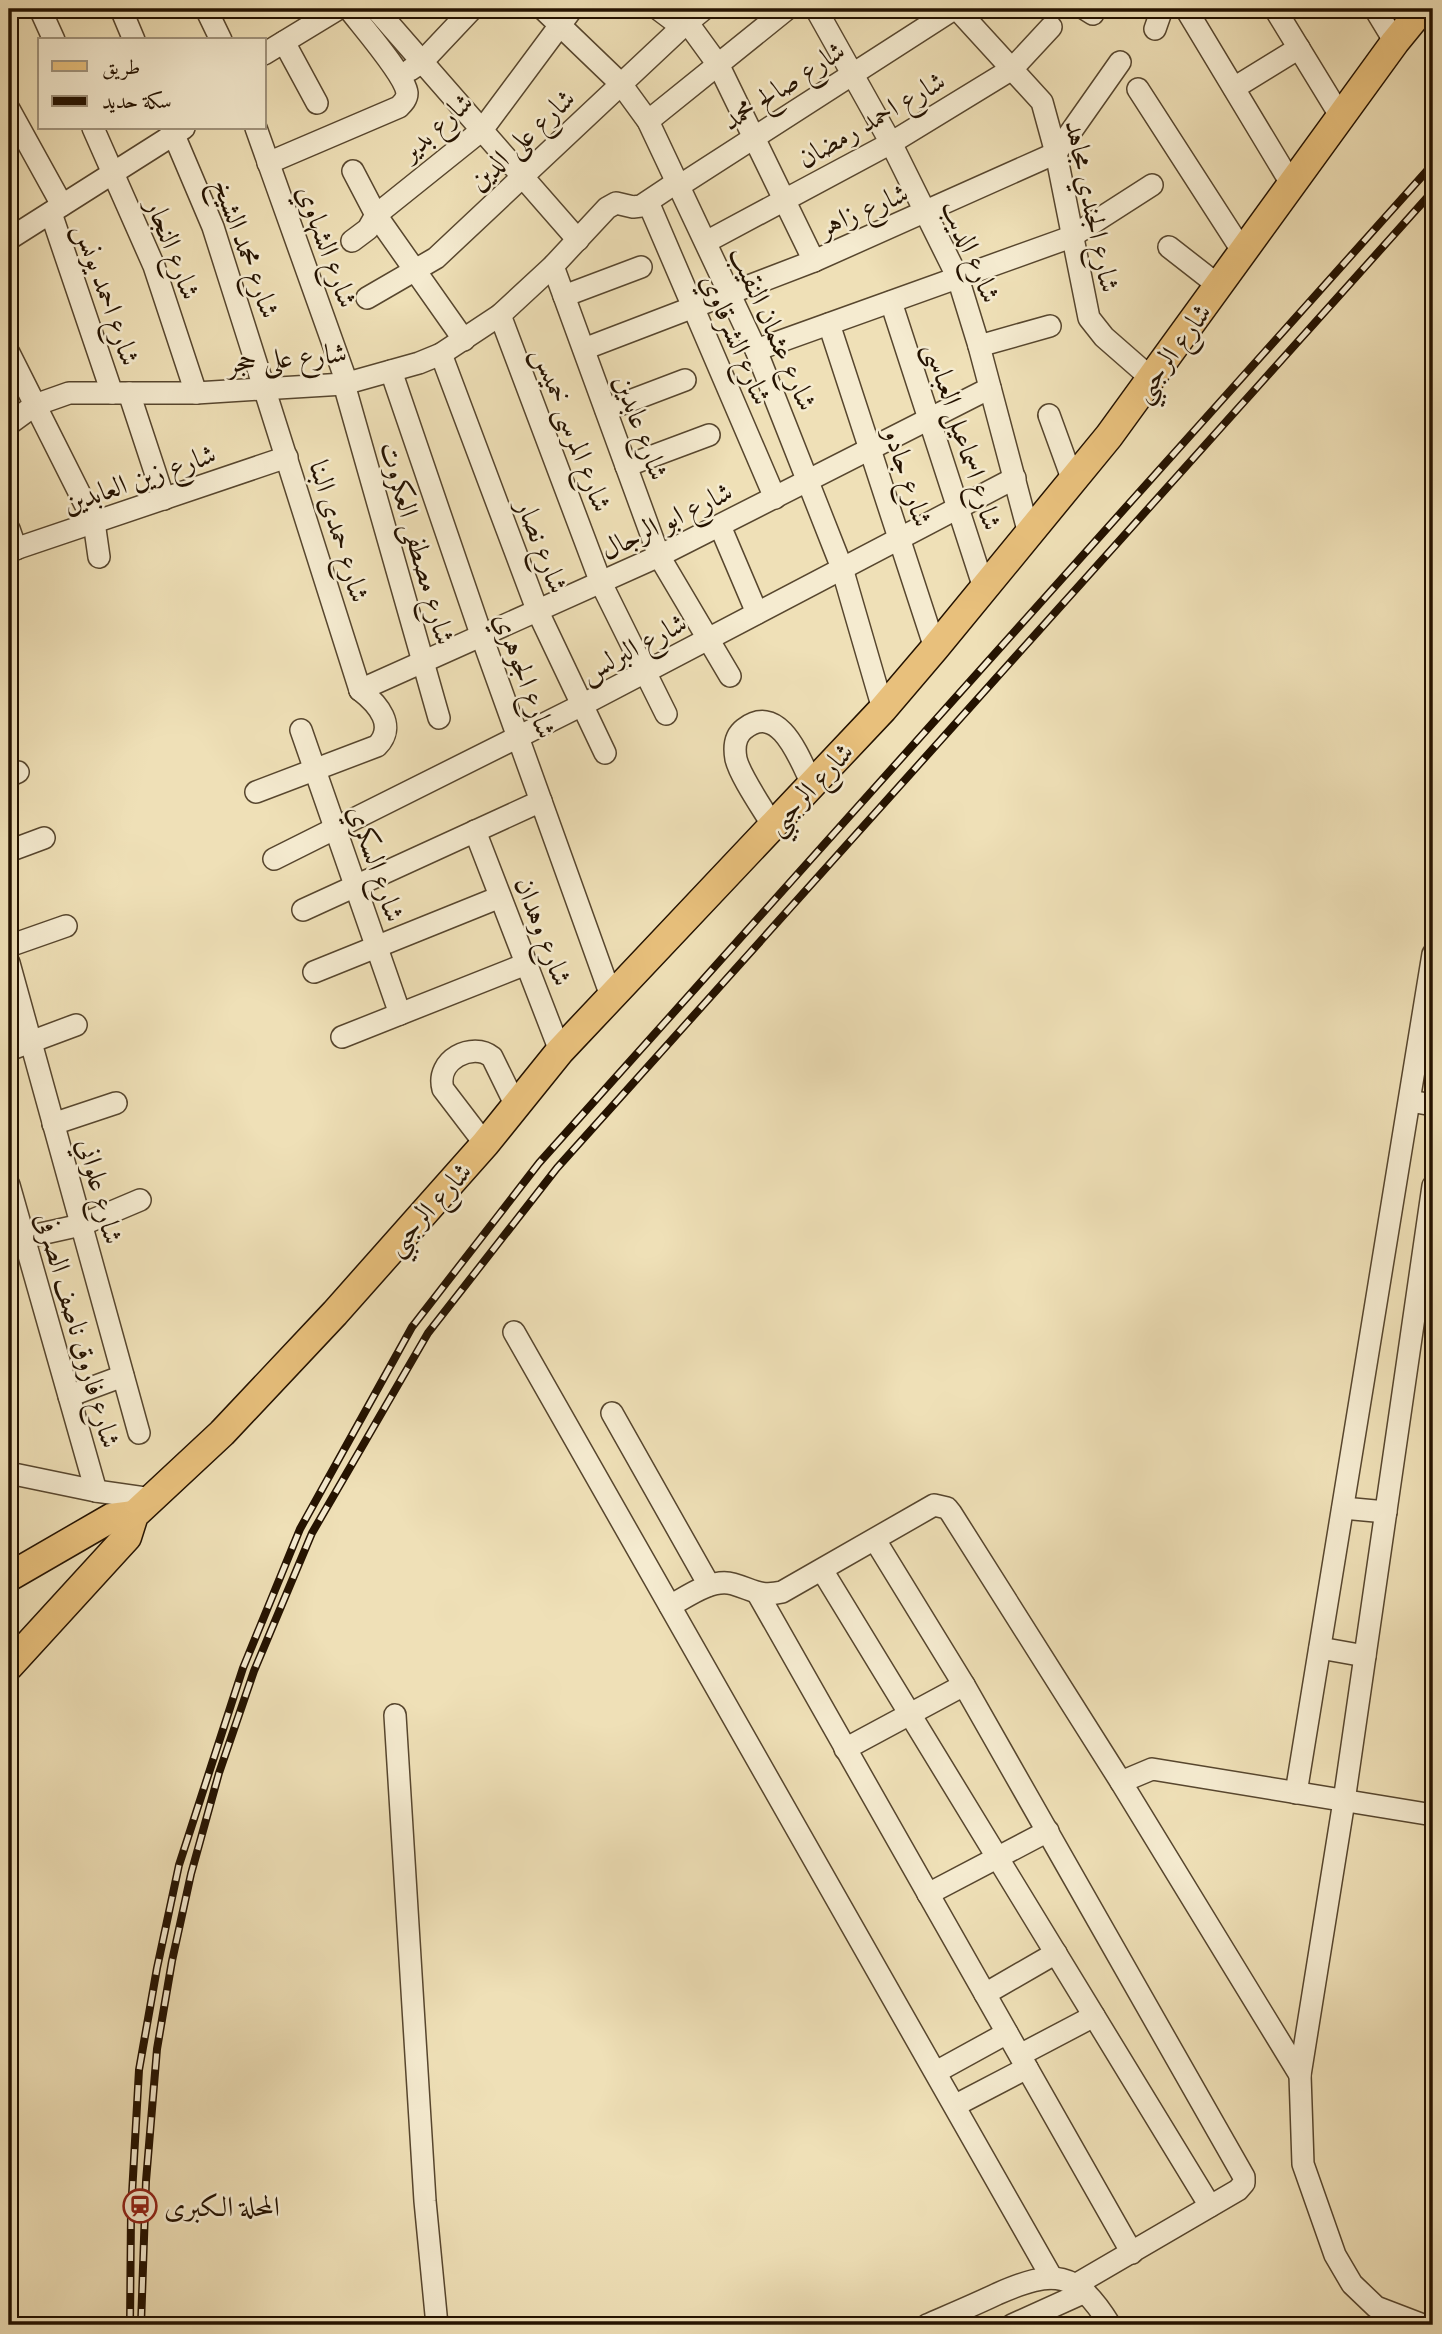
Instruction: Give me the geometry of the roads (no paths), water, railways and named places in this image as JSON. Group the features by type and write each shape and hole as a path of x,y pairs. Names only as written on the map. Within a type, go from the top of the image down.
{"main road":[{"name":"شارع الرجبي","path":"143,1507 222,1433 326,1323 485,1144 560,1051 883,709 935,648 1073,481 1152,379 1341,117 1406,21"},
{"path":"9,1577 111,1518 143,1507"},
{"path":"9,1666 127,1538 143,1507"}],"street":[{"path":"40,9 53,38"},
{"path":"121,9 133,38"},
{"path":"206,9 220,38"},
{"path":"266,53 338,9"},
{"path":"268,163 399,107 405,101 407,93 400,77 349,9"},
{"path":"376,9 578,240"},
{"path":"400,77 422,62 472,9"},
{"name":"شارع عثمان النقيب","path":"543,9 566,17 648,121 756,351 809,481 842,568 883,709"},
{"path":"658,9 684,24 719,66 814,261"},
{"name":"شارع على الدين","path":"368,298 436,258 684,24 704,9"},
{"path":"648,121 787,9"},
{"name":"شارع الديب","path":"816,9 891,143 958,278 1029,534"},
{"name":"شارع صالح محمد","path":"678,184 955,9"},
{"name":"شارع الجندي مجاهد","path":"955,9 1042,102 1056,153 1088,318 1104,337 1152,379"},
{"path":"1155,29 1162,9"},
{"path":"1186,9 1292,185"},
{"path":"1275,9 1341,117"},
{"path":"1375,9 1406,21"},
{"name":"شارع بدير","path":"352,241 368,229 376,215 481,130 566,17"},
{"name":"شارع احمد رمضان","path":"706,242 891,143 1013,69 1051,27"},
{"path":"284,42 317,103"},
{"path":"1234,89 1300,48"},
{"path":"1056,153 1120,62"},
{"path":"1138,89 1243,252"},
{"name":"شارع احمد يونس","path":"9,109 57,209 121,393 164,499"},
{"name":"شارع النجار","path":"94,130 154,266 196,393"},
{"path":"9,239 177,130"},
{"name":"شارع محمد الشيخ","path":"177,130 213,227 266,389"},
{"name":"شارع الشهاوي","path":"257,130 345,383"},
{"name":"شارع زاهر","path":"584,349 814,261 1056,153"},
{"path":"353,171 376,215 464,340"},
{"path":"648,202 678,184"},
{"path":"756,351 1072,237 1152,185"},
{"name":"شارع على حجر","path":"9,424 35,405 69,393 196,393 345,383 441,354 500,315 554,266 607,208 616,203 633,207 648,202"},
{"name":"شارع الشرقاوي","path":"648,202 775,499"},
{"path":"1169,247 1219,286"},
{"name":"شارع عابدين","path":"554,266 659,556 730,676"},
{"path":"564,296 641,267"},
{"name":"شارع اسماعيل العباسى","path":"891,302 984,587"},
{"name":"شارع المرسى خميس","path":"500,315 601,583 666,714"},
{"name":"شارع جادو","path":"829,324 935,648"},
{"path":"979,346 1051,326"},
{"path":"9,353 94,523 99,557"},
{"name":"شارع نصار","path":"441,354 538,612 605,753"},
{"name":"شارع الجوهري","path":"391,371 482,637 611,996"},
{"path":"606,410 685,380"},
{"name":"شارع مصطفى العكروت","path":"345,383 439,718"},
{"name":"شارع ابو الرجال","path":"360,690 424,664 659,556 990,388"},
{"name":"شارع حمدى البنا","path":"266,389 360,690"},
{"path":"1049,415 1073,481"},
{"path":"626,467 709,435"},
{"name":"شارع زين العابدين","path":"11,543 94,523 287,457"},
{"name":"شارع البرلس","path":"274,859 582,705 1014,478"},
{"path":"720,526 757,613"},
{"path":"256,792 377,746 387,729 380,708 360,690"},
{"path":"773,826 737,761 734,746 741,731 755,722 771,723 785,732 812,784"},
{"name":"شارع السكري","path":"301,730 400,1014"},
{"path":"303,910 541,801"},
{"name":"شارع وهدان","path":"475,831 560,1051"},
{"path":"9,851 44,838"},
{"path":"314,972 500,897"},
{"path":"9,946 66,926"},
{"path":"1296,1793 1433,954"},
{"name":"شارع علواني","path":"9,963 139,1433"},
{"path":"342,1037 526,964"},
{"path":"9,1049 76,1025"},
{"path":"485,1144 443,1089 440,1079 442,1069 449,1061 477,1050 485,1051 492,1057 516,1106"},
{"path":"1410,1101 1433,1105"},
{"path":"53,1124 116,1103"},
{"name":"شارع فاروق ناصف الصرفى","path":"9,1185 16,1240 69,1396 96,1491"},
{"path":"1423,2325 1376,2307 1352,2284 1335,2255 1303,2164 1300,2075 1344,1801 1433,1186"},
{"path":"16,1240 81,1225 140,1200"},
{"path":"514,1332 1052,2278"},
{"path":"69,1396 123,1376"},
{"path":"612,1413 709,1586"},
{"path":"9,1473 96,1491 143,1507"},
{"path":"670,1606 709,1586 733,1584 758,1594 782,1592 934,1506 947,1508 1121,1782 1300,2075"},
{"path":"1343,1508 1386,1512"},
{"path":"875,1539 964,1685 1244,2177 1242,2187 1132,2253 1081,2288 1012,2325"},
{"path":"822,1570 1210,2206"},
{"path":"758,1594 1132,2253"},
{"path":"1320,1648 1365,1656"},
{"path":"845,1749 964,1685"},
{"path":"395,1715 425,2201 438,2325"},
{"path":"1121,1782 1152,1769 1433,1815"},
{"path":"928,1894 1048,1831"},
{"path":"985,1994 1056,1953"},
{"path":"956,2105 1094,2016"},
{"path":"936,2072 1007,2033"},
{"path":"927,2325 1028,2280 1052,2278 1081,2288 1095,2301 1110,2325"}],"railway":[{"path":"130,2325 131,2212 139,2070 179,1865 243,1668 300,1529 412,1327 539,1163 1433,164"},
{"path":"141,2325 146,2181 157,2049 191,1874 219,1773 254,1671 312,1533 428,1333 557,1168 1433,191"}],"place":[{"name":"المحلة الكبرى","path":"140,2206"}]}
